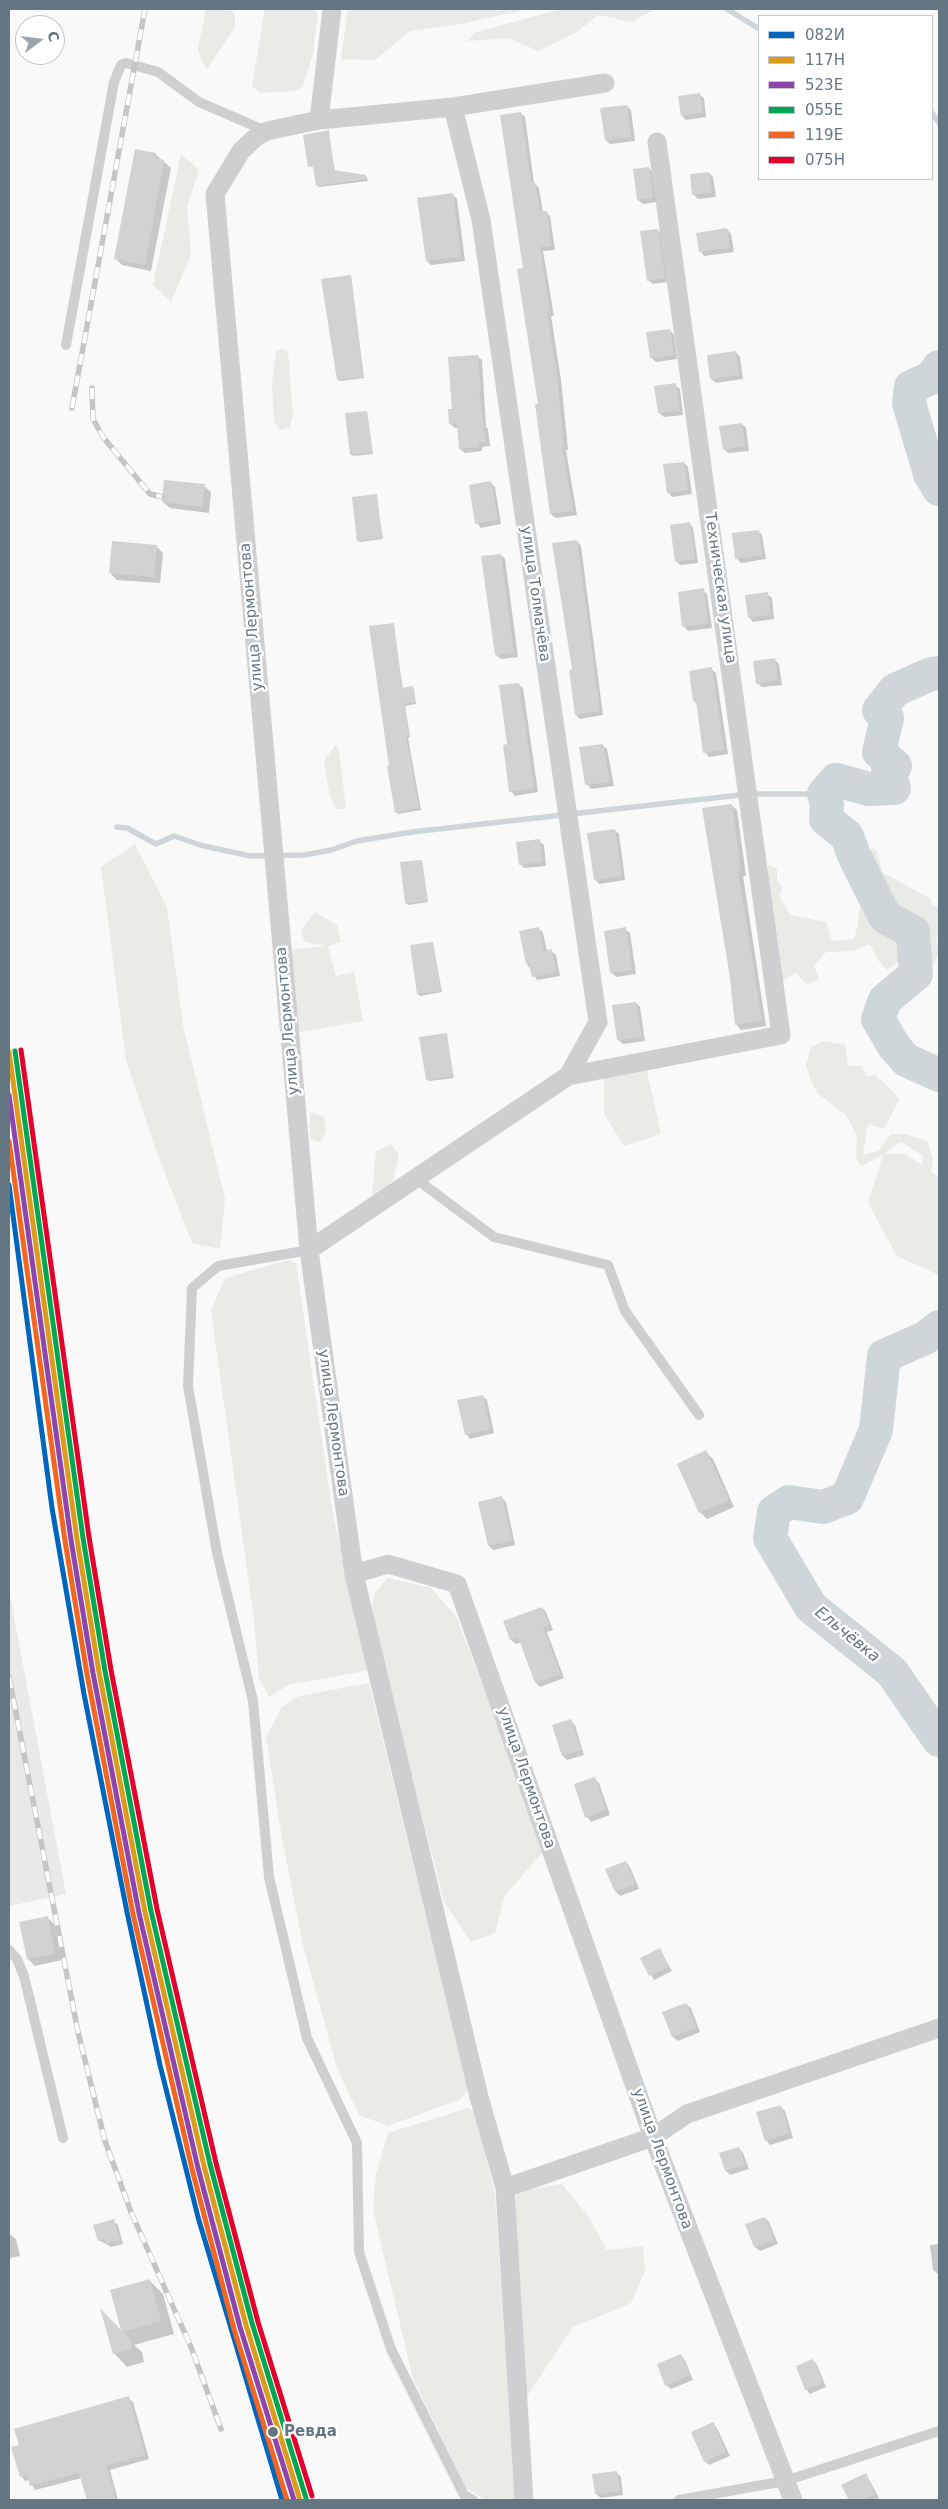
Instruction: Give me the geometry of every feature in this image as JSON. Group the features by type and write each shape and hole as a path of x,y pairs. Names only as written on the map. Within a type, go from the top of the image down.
{"street":[{"path":"319,120 332,9"},
{"path":"267,131 319,120 453,106 606,83"},
{"name":"улица Толмачёва","path":"453,106 480,220 598,1022 568,1076"},
{"name":"улица Лермонтова","path":"267,131 256,137 241,151 226,171 215,194 309,1250 354,1574 388,1564 458,1584 653,2137 793,2500"},
{"name":"Техническая улица","path":"568,1076 781,1035 656,142"},
{"path":"309,1250 568,1076"},
{"path":"354,1574 479,2097 505,2188 524,2500"},
{"path":"505,2188 653,2137 687,2114 939,2028"}],"lane":[{"path":"66,346 114,82 121,65 126,63 158,72 199,102 267,131"},
{"path":"415,1178 494,1238 608,1265 625,1311 699,1415"},
{"path":"309,1250 218,1266 192,1288 188,1386 217,1553 253,1701 270,1877 307,2038 356,2142 359,2252 391,2349 464,2495 473,2500"},
{"path":"9,1950 17,1959 24,1976 63,2138"},
{"path":"679,2500 785,2481 939,2432"}],"shaded area":[{"path":"206,9 228,9 235,14 235,27 207,69 202,62 198,49"},
{"path":"265,9 313,9 318,12 313,53 303,87 294,91 259,93 252,86"},
{"path":"348,9 528,9 461,24 410,31 375,60 341,59"},
{"path":"562,9 655,9 632,22 598,15 577,32 538,51 509,38 467,41 476,32"},
{"path":"181,154 199,170 187,206 191,255 171,302 153,285"},
{"path":"282,348 288,352 293,414 290,427 281,430 274,422 272,384 276,352"},
{"path":"336,744 339,751 346,809 337,809 330,797 324,761"},
{"path":"135,844 167,907 183,1025 225,1199 220,1249 192,1243 154,1145 126,1060 101,867"},
{"path":"872,848 877,851 882,872 931,899 933,906 939,907 939,936 936,937 939,952 929,973 918,980 904,976 898,962 887,970 877,959 870,944 853,951 826,952 814,965 819,979 807,985 796,973 782,981 768,879 768,865 777,868 777,881 783,887 779,895 790,915 826,922 832,941 854,939 860,906 853,868 864,861 872,867 871,859 867,854"},
{"path":"315,912 337,925 341,942 328,946 336,976 354,972 363,1021 295,1033 290,950 325,946 304,941 301,930"},
{"path":"824,1041 845,1045 848,1066 862,1066 866,1076 875,1075 894,1092 899,1100 884,1129 868,1124 863,1155 878,1151 891,1134 906,1134 928,1142 933,1160 931,1172 939,1177 939,1275 897,1256 868,1203 883,1155 862,1166 856,1159 857,1135 846,1115 817,1093 811,1081 806,1065 811,1047","holes":["901,1142 923,1156 922,1165 905,1154 884,1154"]},
{"path":"646,1067 661,1134 624,1146 604,1114 604,1072"},
{"path":"310,1112 324,1117 326,1132 320,1142 310,1139"},
{"path":"391,1144 399,1155 393,1181 385,1191 372,1196 376,1151"},
{"path":"289,1260 296,1263 333,1515 370,1670 288,1685 269,1697 259,1678 254,1620 211,1310 225,1278"},
{"path":"388,1578 431,1588 456,1616 545,1849 504,1897 495,1933 471,1942 444,1902 371,1615 374,1594"},
{"path":"9,1590 66,1894 9,1906"},
{"path":"369,1683 468,2090 461,2099 388,2126 359,2115 337,2068 303,1945 282,1838 266,1737 281,1708 299,1696"},
{"path":"468,2108 477,2113 495,2195 515,2500 485,2500 466,2488 413,2379 373,2210 376,2174 388,2133"},
{"path":"562,2184 589,2217 607,2250 643,2246 645,2271 631,2303 573,2327 526,2398 516,2247 516,2192"}],"building":[{"path":"700,93 703,113 681,116 678,96"},
{"path":"627,105 631,137 605,140 600,108"},
{"path":"521,112 531,182 535,182 540,211 547,211 551,246 540,247 550,312 547,312 557,375 564,446 562,446 573,511 550,514 535,404 538,404 517,269 523,268 500,115"},
{"path":"329,130 334,170 366,175 366,179 316,186 313,166 308,167 303,135"},
{"path":"135,149 156,153 155,158 164,160 145,265 114,259"},
{"path":"649,167 653,198 637,200 633,169"},
{"path":"709,172 712,193 692,195 690,174"},
{"path":"453,193 461,257 426,261 417,198"},
{"path":"727,228 730,248 699,252 696,233"},
{"path":"658,229 665,278 647,281 640,231"},
{"path":"351,275 363,377 337,380 321,279"},
{"path":"670,329 674,355 650,358 646,332"},
{"path":"736,351 739,375 710,379 707,355"},
{"path":"478,355 481,391 479,391 486,442 478,443 479,447 459,449 457,424 449,424 448,409 452,409 448,357"},
{"path":"676,383 680,411 658,413 654,386"},
{"path":"367,411 372,452 350,455 345,413"},
{"path":"742,423 745,446 723,450 719,426"},
{"path":"684,462 688,490 667,493 663,464"},
{"path":"164,480 205,484 202,507 162,502"},
{"path":"491,481 498,520 475,524 469,485"},
{"path":"377,494 382,538 357,541 352,497"},
{"path":"690,522 695,559 675,562 670,525"},
{"path":"759,530 762,555 735,559 732,533"},
{"path":"577,540 600,711 575,715 569,670 572,669 552,543"},
{"path":"112,541 157,545 154,577 109,573"},
{"path":"501,554 514,653 495,655 481,556"},
{"path":"704,588 708,624 682,627 678,592"},
{"path":"768,592 771,615 748,618 745,595"},
{"path":"394,623 402,688 413,686 415,702 404,704 409,736 406,736 419,808 395,813 369,626"},
{"path":"775,658 778,680 756,684 753,661"},
{"path":"712,667 724,750 703,753 696,701 693,701 689,671"},
{"path":"519,683 534,788 509,792 503,745 507,744 499,685"},
{"path":"603,744 610,782 585,785 579,747"},
{"path":"732,804 741,871 738,871 762,1021 735,1025 729,971 702,808"},
{"path":"615,829 622,876 594,880 587,833"},
{"path":"540,839 542,862 519,865 516,842"},
{"path":"422,860 427,901 405,903 400,862"},
{"path":"539,927 544,951 552,949 556,972 532,977 529,964 526,964 519,931"},
{"path":"626,927 632,970 610,973 604,931"},
{"path":"433,942 441,991 417,994 410,945"},
{"path":"636,1002 642,1037 617,1040 612,1005"},
{"path":"447,1033 453,1076 426,1080 419,1037"},
{"path":"483,1395 490,1429 465,1435 457,1400"},
{"path":"706,1450 729,1500 699,1513 677,1464"},
{"path":"502,1496 512,1541 488,1546 478,1502"},
{"path":"542,1607 549,1625 543,1628 561,1674 535,1683 518,1637 510,1640 503,1621"},
{"path":"571,1719 581,1750 562,1756 552,1725"},
{"path":"595,1777 606,1810 585,1818 574,1784"},
{"path":"626,1861 635,1884 615,1892 605,1869"},
{"path":"48,1916 55,1954 27,1959 19,1922"},
{"path":"660,1948 669,1967 649,1976 640,1958"},
{"path":"686,2003 696,2028 672,2037 662,2012"},
{"path":"781,2105 789,2133 765,2141 756,2112"},
{"path":"739,2147 745,2165 725,2171 719,2153"},
{"path":"765,2217 774,2240 754,2247 745,2224"},
{"path":"114,2219 120,2240 106,2244 105,2239 98,2241 93,2225"},
{"path":"150,2279 161,2321 123,2332 129,2338 132,2349 113,2354 100,2308 121,2330 110,2290"},
{"path":"681,2354 690,2375 665,2386 657,2364"},
{"path":"813,2359 823,2383 805,2390 796,2366"},
{"path":"129,2396 145,2455 106,2466 116,2500 87,2500 79,2473 30,2486 27,2475 20,2477 11,2447 19,2445 14,2429"},
{"path":"713,2422 726,2452 704,2462 691,2432"},
{"path":"617,2471 620,2491 595,2494 592,2474"},
{"path":"866,2473 876,2494 862,2500 849,2500 841,2485"}],"waterway":[{"path":"727,9 758,28"},
{"path":"933,114 939,123"},
{"name":"Ельчёвка","path":"939,367 931,378 911,387 909,403 930,474 939,489"},
{"name":"Ельчёвка","path":"939,673 931,674 895,690 879,710 887,718 879,752 895,766 888,772 894,788 869,789 836,780 824,794 827,804 826,819 847,836 854,855 885,917 913,932 916,974 885,1000 878,1019 894,1046 906,1060 939,1075"},
{"path":"117,827 127,828 156,844 174,836 200,845 250,856 305,855 331,850 357,841 412,832 749,794 824,794"},
{"name":"Ельчёвка","path":"939,1327 925,1338 884,1356 876,1430 847,1498 823,1507 789,1502 774,1512 770,1538 811,1607 892,1672 939,1740"}],"railway":[{"path":"72,408 145,9"},
{"path":"92,388 93,419 103,437 150,494 162,497"},
{"path":"9,1677 78,2032 105,2141 131,2212 191,2347 221,2429"}],"transit line":[{"name":"075Н","path":"21,1050 89,1537 111,1670 157,1909 216,2163 258,2322 312,2496"},
{"name":"055Е","path":"15,1051 83,1538 105,1671 151,1911 210,2164 252,2323 306,2498"},
{"name":"117Н","path":"9,1052 77,1539 99,1672 145,1912 204,2166 246,2325 300,2500"},
{"name":"523Е","path":"9,1095 71,1540 93,1673 139,1913 198,2168 240,2327 294,2500"},
{"name":"119Е","path":"9,1141 65,1541 87,1674 133,1914 192,2169 234,2329 287,2500"},
{"name":"082И","path":"9,1185 52,1508 84,1694 127,1912 160,2065 198,2217 282,2500"}],"place":[{"name":"Ревда","path":"273,2432"}]}
